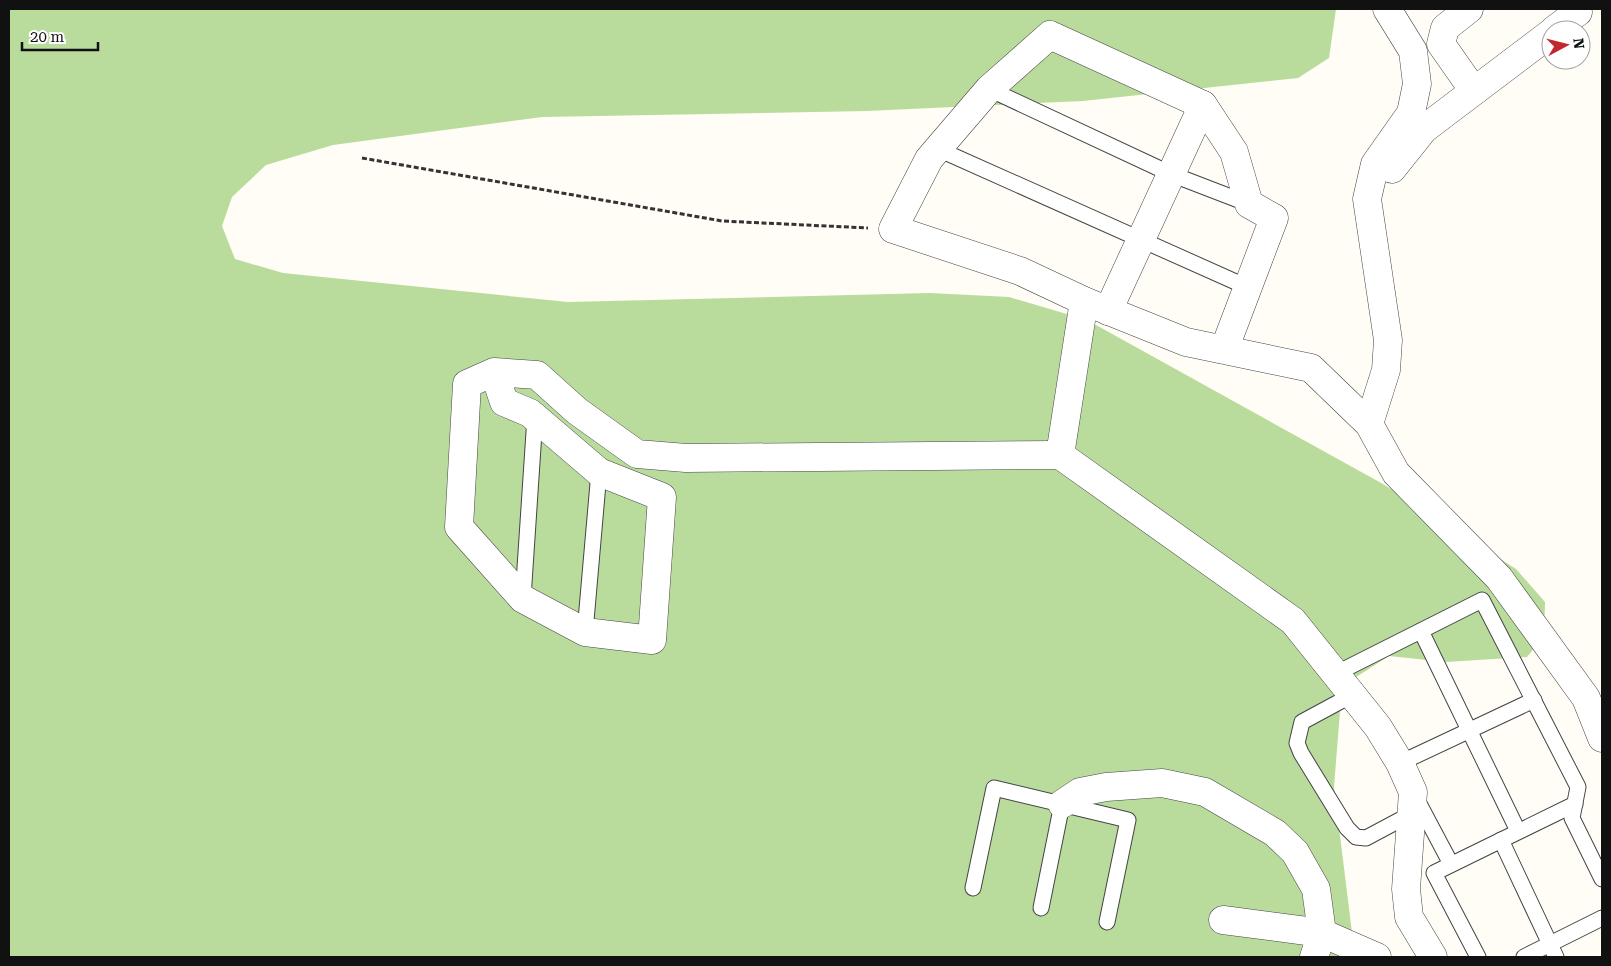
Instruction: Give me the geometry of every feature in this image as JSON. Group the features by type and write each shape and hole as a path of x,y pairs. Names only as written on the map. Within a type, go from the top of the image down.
{"street":[{"path":"1370,424 1386,370 1388,340 1367,199 1375,164 1411,113 1417,84 1413,51 1387,9"},
{"path":"1469,9 1445,28 1441,44 1474,91"},
{"path":"1567,20 1578,12 1576,9"},
{"path":"1224,350 1274,218 1250,204 1234,152 1203,105 1050,34 989,89 929,159 893,229 1020,271 1084,301 1186,342 1224,350 1311,368 1370,424 1396,472 1504,586 1586,698 1602,738"},
{"path":"1367,199 1424,129 1541,41"},
{"path":"1108,311 1203,105"},
{"path":"1060,455 1084,301"},
{"path":"494,372 504,402 536,418 599,472 662,497 652,640 585,632 523,599 459,527 467,384 494,372 537,375 577,411 637,454 686,458 1060,455 1293,620 1378,727 1400,763 1412,803 1406,889 1409,917 1433,957"},
{"path":"1062,804 1080,792 1106,787 1162,783 1205,792 1275,833 1295,852 1316,890 1318,945"},
{"path":"1224,920 1318,945 1369,952 1377,957"}],"lane":[{"path":"989,89 1171,174 1250,204"},
{"path":"938,148 1247,287"},
{"path":"523,599 536,418"},
{"path":"585,632 599,472"},
{"path":"1336,674 1482,600 1578,787 1572,818 1602,879"},
{"path":"1421,630 1518,831"},
{"path":"1352,695 1302,722 1297,743 1301,753 1347,828 1356,837 1366,838 1412,803 1450,864"},
{"path":"1400,763 1534,700"},
{"path":"973,888 994,788 1128,820 1107,922"},
{"path":"1041,908 1062,804"},
{"path":"1406,889 1450,864 1575,804"},
{"path":"1501,840 1553,951"},
{"path":"1434,873 1478,957"},
{"path":"1524,957 1553,951 1602,918"}],"path":[{"path":"362,158 722,220 893,229"}],"green space":[{"path":"9,9 1336,9 1329,58 1298,78 1083,101 867,111 542,117 333,145 266,165 232,197 222,226 235,259 283,273 568,302 930,293 1009,297 1087,320 1383,484 1516,569 1545,602 1544,636 1527,657 1446,662 1389,656 1342,686 1334,787 1355,957 9,957"}]}
